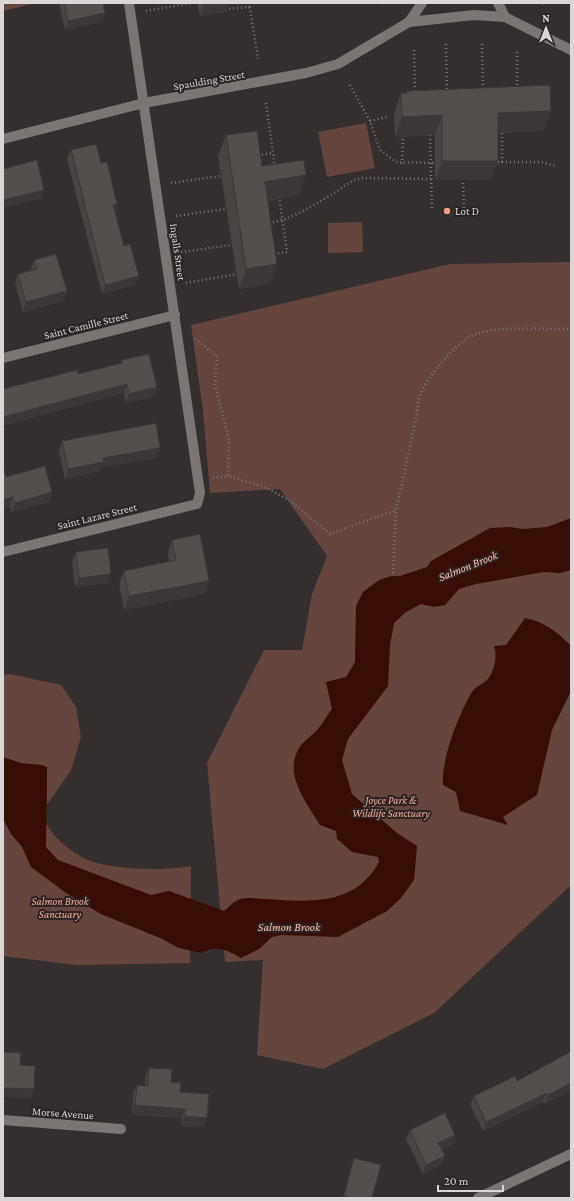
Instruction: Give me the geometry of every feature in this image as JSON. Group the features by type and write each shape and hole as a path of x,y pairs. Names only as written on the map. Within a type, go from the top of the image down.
{"street":[{"name":"Ingalls Street","path":"129,3 200,493 197,504"},
{"name":"Spaulding Street","path":"409,22 422,3"},
{"path":"498,3 505,17 571,50"},
{"name":"Spaulding Street","path":"3,139 144,103 306,73 338,64 409,22 474,15 505,17"},
{"name":"Saint Camille Street","path":"3,358 174,315"},
{"name":"Saint Lazare Street","path":"3,552 197,504"},
{"name":"Morse Avenue","path":"3,1120 121,1129"},
{"path":"478,1198 571,1154"}],"path":[{"path":"145,12 192,3"},
{"path":"225,9 250,5 258,59"},
{"path":"446,44 447,94"},
{"path":"482,44 483,91"},
{"path":"414,50 416,95"},
{"path":"516,92 517,50"},
{"path":"350,85 370,121 380,150 396,162 402,164 444,163"},
{"path":"266,103 276,168"},
{"path":"370,121 387,118"},
{"path":"502,133 502,162"},
{"path":"430,135 432,211"},
{"path":"402,164 403,136"},
{"path":"250,156 273,153"},
{"path":"486,162 542,162 555,166"},
{"path":"170,183 221,176"},
{"path":"463,176 464,211"},
{"path":"268,223 283,221 352,180 362,178 432,178"},
{"path":"273,254 287,252 279,190"},
{"path":"176,216 226,209"},
{"path":"181,252 232,245"},
{"path":"186,283 237,274"},
{"path":"393,573 396,510 417,414 417,400 427,381 453,350 476,334 495,330 571,329"},
{"path":"177,334 190,335 217,356 215,385 229,440 228,476 264,488 292,502 330,534 396,510"}],"green space":[{"path":"3,3 36,3 3,11"},
{"path":"366,123 375,168 327,177 318,132"},
{"path":"362,222 363,252 328,253 328,223"},
{"name":"Joyce Park & Wildlife Sanctuary","path":"571,262 571,885 434,1013 323,1069 257,1055 263,960 225,962 207,763 264,650 302,650 312,594 327,556 280,489 210,493 203,411 191,325 450,264"},
{"name":"Salmon Brook Sanctuary","path":"10,674 61,685 76,707 81,737 71,770 47,805 47,767 38,811 57,838 77,854 88,860 111,866 139,869 168,869 191,866 190,963 76,965 3,956 3,675"}],"water":[{"name":"Salmon Brook","path":"571,518 571,570 560,573 544,572 476,584 459,589 445,605 434,607 421,604 406,612 394,623 390,645 388,686 348,739 342,760 352,794 397,833 417,846 414,880 401,898 387,911 338,937 281,935 272,937 259,949 241,958 221,949 207,950 201,953 179,948 160,938 101,914 66,893 31,867 22,847 11,834 3,819 3,757 21,763 42,765 47,767 46,847 58,860 151,895 169,891 224,911 239,899 251,898 299,901 315,900 344,894 357,887 369,876 379,862 378,857 352,852 337,839 336,831 320,825 304,800 296,781 294,761 297,752 303,743 318,729 332,709 326,682 346,677 355,662 356,606 363,592 379,580 392,576 400,576 427,567 431,561 490,528 510,527 523,529 547,527"},
{"path":"525,618 550,628 571,646 571,691 552,730 537,795 503,817 508,825 460,811 456,792 443,785 443,775 447,752 464,706 473,691 489,678 493,669 496,654 494,646 506,645"}],"building":[{"path":"64,3 103,3 105,13 68,21"},
{"path":"550,85 551,111 498,113 498,161 442,161 442,115 402,117 401,93 407,93 407,91"},
{"path":"257,131 262,166 304,160 306,175 265,182 277,264 246,269 226,135"},
{"path":"96,144 101,163 107,162 117,204 113,205 124,246 130,244 139,276 105,285 71,150"},
{"path":"37,160 44,190 3,200 3,169"},
{"path":"56,254 67,291 26,302 18,274 37,269 34,260"},
{"path":"149,354 157,387 129,394 127,384 3,417 3,389 77,370 78,374 122,363 122,360"},
{"path":"156,423 160,448 103,458 104,462 68,469 62,441"},
{"path":"45,466 52,492 15,503 13,497 3,500 3,468 6,477"},
{"path":"200,534 209,581 129,596 124,571 176,560 172,540"},
{"path":"108,548 111,574 79,578 76,552"},
{"path":"3,1052 21,1053 20,1065 35,1066 34,1089 3,1088"},
{"path":"570,1052 571,1083 548,1095 547,1093 486,1122 474,1096 515,1076 517,1081"},
{"path":"149,1068 172,1069 171,1082 181,1083 180,1092 209,1094 207,1118 185,1116 185,1109 135,1105 137,1085 148,1086"},
{"path":"445,1113 455,1135 438,1143 445,1156 426,1165 410,1130"},
{"path":"354,1158 381,1165 372,1198 353,1198 344,1196"}],"place":[{"name":"Lot D","path":"447,211"}]}
